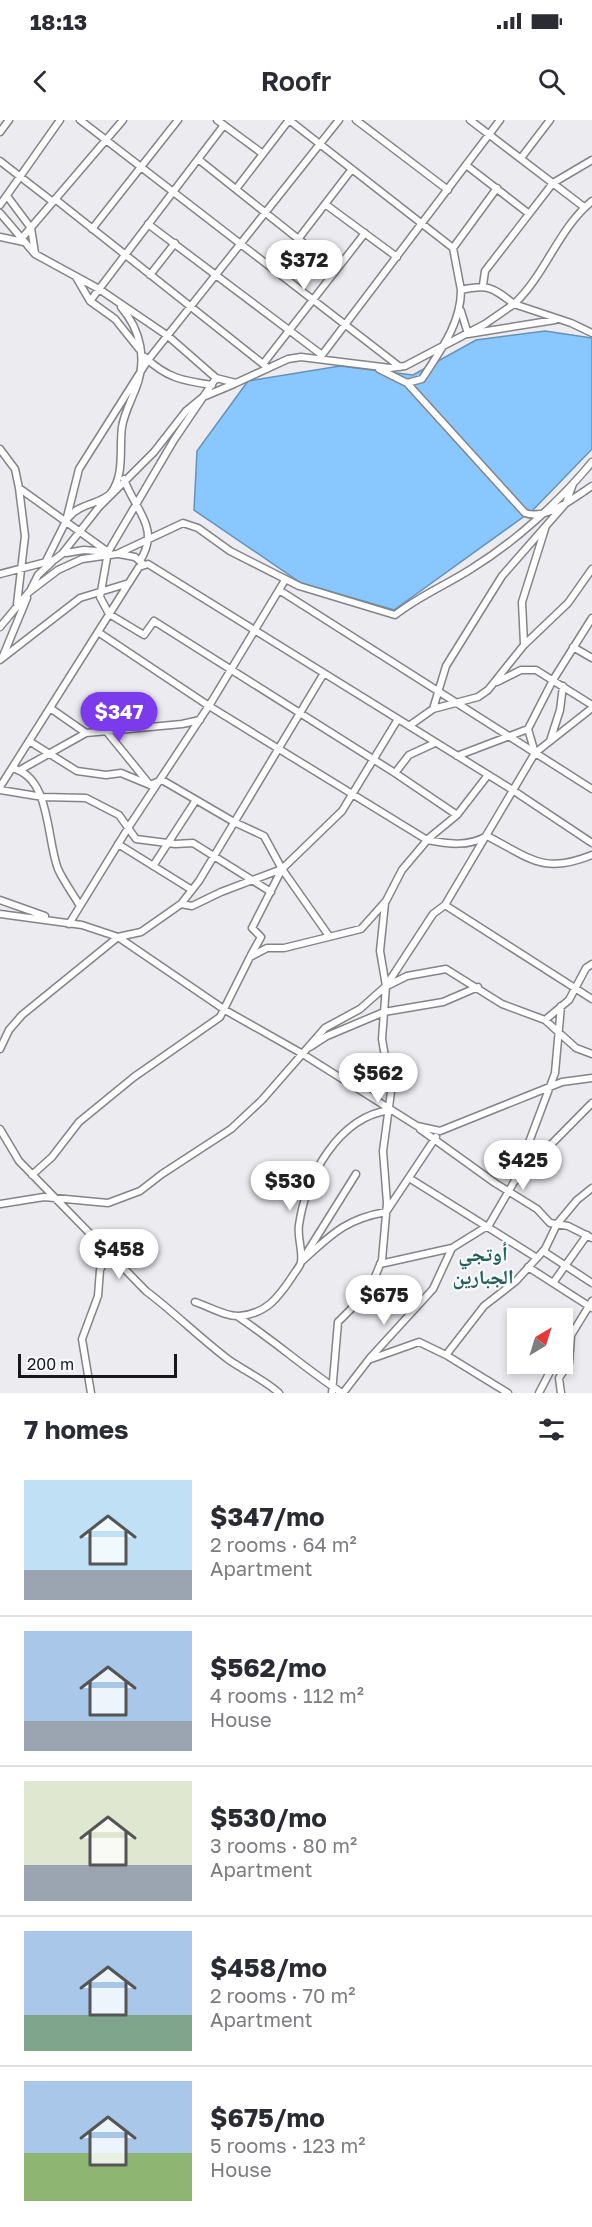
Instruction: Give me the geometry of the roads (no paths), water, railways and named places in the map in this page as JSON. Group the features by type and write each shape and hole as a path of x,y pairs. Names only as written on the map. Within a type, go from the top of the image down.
{"street":[{"path":"0,132 9,120"},
{"path":"0,205 60,120"},
{"path":"80,120 400,367"},
{"path":"23,240 123,120"},
{"path":"92,229 178,120"},
{"path":"217,120 262,154"},
{"path":"236,189 289,120 453,248 461,290 461,310 468,333"},
{"path":"66,521 79,469 148,360 339,120"},
{"path":"356,120 448,190"},
{"path":"470,120 584,207"},
{"path":"321,357 500,120"},
{"path":"520,158 550,120"},
{"path":"90,301 224,125"},
{"path":"198,159 336,268"},
{"path":"483,285 485,271 553,183 592,160"},
{"path":"0,161 92,229 266,366"},
{"path":"466,165 528,213"},
{"path":"299,238 352,169"},
{"path":"453,248 497,188"},
{"path":"7,196 31,228 35,254"},
{"path":"45,562 66,521 75,510 110,495 125,482 154,452 186,411 203,397 236,383 266,366 302,357 321,357 390,368 400,367 441,349 514,304 528,289 584,207 592,201"},
{"path":"325,204 397,256"},
{"path":"0,213 35,254 99,289 168,336 216,378 236,383"},
{"path":"148,224 218,274 321,357"},
{"path":"266,366 289,329 365,233"},
{"path":"0,237 23,240"},
{"path":"150,275 175,243"},
{"path":"76,276 90,301 116,319 129,333 142,354 159,371 186,381 212,385"},
{"path":"461,290 483,285 497,291 514,304 592,333"},
{"path":"1,660 38,575 82,532 110,495 120,476 123,423 142,369 142,354 132,320 115,300"},
{"path":"407,383 422,379 461,310"},
{"path":"468,333 558,319"},
{"path":"370,365 407,383 518,507 531,515 540,514 566,503 592,486"},
{"path":"216,378 108,554 99,597 109,614 144,634 154,621 395,773 457,815"},
{"path":"0,449 15,469 25,536 24,569 16,608"},
{"path":"117,554 183,523 198,528 230,551 285,580 395,615 471,569 540,514 592,462"},
{"path":"121,464 125,482 146,519 150,538 142,562 0,788 44,797 86,798 119,815 136,839 193,843 271,892"},
{"path":"433,709 446,666 502,576 566,503 575,480"},
{"path":"19,488 82,532 108,554"},
{"path":"524,645 522,602 546,525"},
{"path":"62,554 84,550 135,557 148,564 511,789 592,843"},
{"path":"0,627 29,592 74,561 108,554"},
{"path":"0,574 54,560"},
{"path":"497,682 524,645 568,603 592,569"},
{"path":"69,924 128,828 209,706 285,580"},
{"path":"1,660 80,598 121,587 130,581"},
{"path":"279,590 592,789"},
{"path":"535,753 528,729 553,680 592,618"},
{"path":"98,632 209,706 353,792 427,840 448,844 476,843 487,836"},
{"path":"573,647 592,658"},
{"path":"0,1204 23,1198 54,1197 101,1204 134,1195 231,1129 262,1100 325,1028 360,1009 386,986 434,914 445,905 487,836 511,789 535,753 550,743 592,706 536,670 521,670 497,682 478,697 433,709 409,726"},
{"path":"0,1049 9,1030 22,1016 118,937 141,932 182,904 324,673"},
{"path":"550,743 560,710 563,686"},
{"path":"50,708 86,733"},
{"path":"182,904 192,906 282,869 326,830 353,792 398,719"},
{"path":"20,770 86,733 200,720"},
{"path":"457,756 528,729"},
{"path":"107,732 150,785"},
{"path":"29,741 77,771 106,775 121,773 150,785 162,780"},
{"path":"395,773 409,755 435,743"},
{"path":"12,768 20,770 44,797 53,853 59,871 80,906"},
{"path":"250,957 267,948 284,948 361,929 386,901 402,870 427,840 457,815 488,775"},
{"path":"162,780 234,822 264,836 282,869 329,936"},
{"path":"153,866 196,800"},
{"path":"487,836 542,865 574,863 592,855"},
{"path":"118,844 192,890"},
{"path":"32,1175 52,1157 79,1122 134,1077 220,1017 261,937 252,928 282,869"},
{"path":"0,900 69,924"},
{"path":"332,1390 338,1322 369,1291 380,1264 386,1212 383,1151 391,1092 382,1040 386,986 380,951 386,901"},
{"path":"445,905 592,999"},
{"path":"0,914 21,915 82,925 118,937 225,1010 301,1053 417,1126 537,1209 550,1223 568,1226 590,1237 553,1283"},
{"path":"545,1020 576,989 586,968 592,964"},
{"path":"386,986 407,976 446,969 502,1004 545,1020 576,1048 592,1054"},
{"path":"301,1053 327,1036 384,1012 443,1002 478,987"},
{"path":"380,1264 452,1248 486,1227 514,1182 555,1072 561,1006"},
{"path":"301,1262 338,1228 362,1216 386,1212 440,1131 562,1082 592,1078"},
{"path":"514,1182 592,1103"},
{"path":"301,1262 299,1226 316,1171 331,1147 348,1128 374,1112 390,1110"},
{"path":"417,1126 440,1131"},
{"path":"0,1129 14,1155 32,1175 192,1332 248,1374 279,1393"},
{"path":"237,1316 262,1311 278,1300 356,1174"},
{"path":"409,1178 537,1257"},
{"path":"446,1355 484,1306 516,1281 543,1251 558,1224 577,1200 592,1188"},
{"path":"195,1302 237,1316 332,1390 343,1393 369,1360 433,1289 452,1248"},
{"path":"543,1251 592,1283"},
{"path":"91,1393 82,1340 99,1296 101,1265 110,1253"},
{"path":"528,1268 591,1305 573,1333"},
{"path":"369,1360 418,1342 446,1355 508,1393"},
{"path":"539,1393 549,1374"},
{"path":"561,1374 559,1378 561,1393"}],"water":[{"path":"545,331 592,338 592,449 533,510 394,610 301,583 194,510 197,451 248,381 340,366 413,375 476,340"}],"district":[{"name":"أوتجي الجبارين","path":"483,1266"}]}
